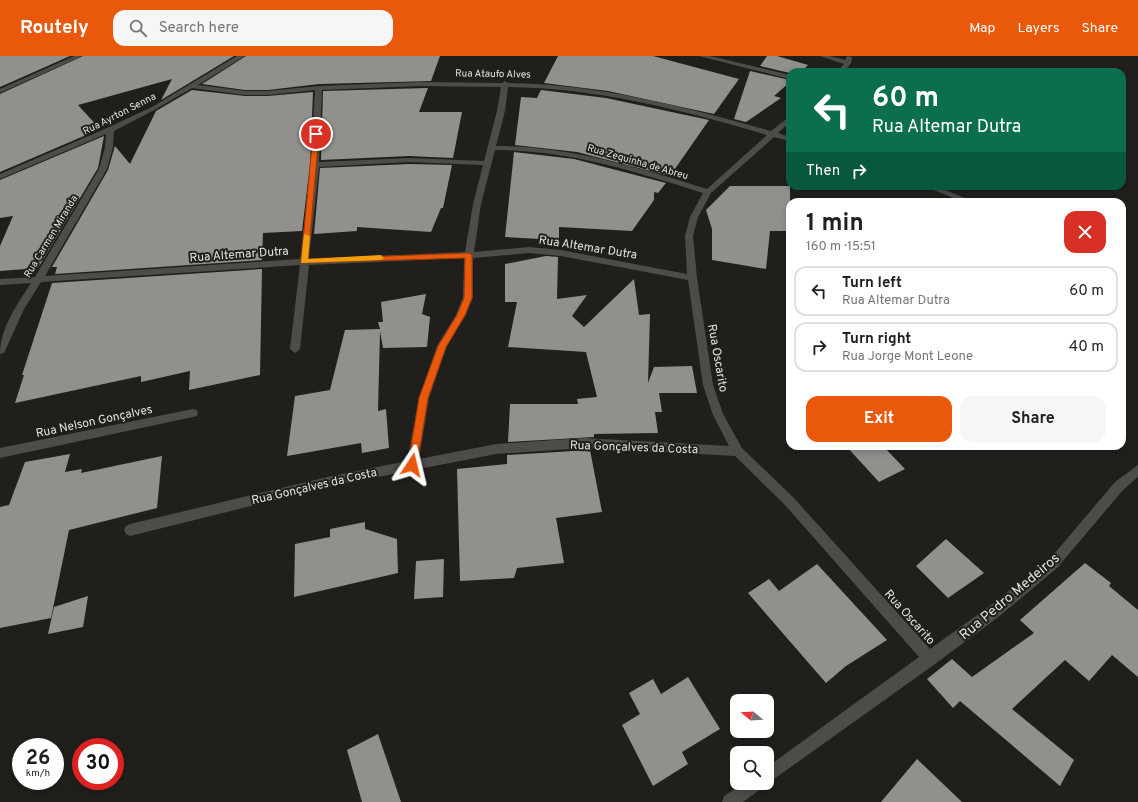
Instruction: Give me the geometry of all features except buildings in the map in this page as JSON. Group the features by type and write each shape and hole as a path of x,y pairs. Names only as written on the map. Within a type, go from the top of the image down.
{"street":[{"path":"0,91 79,56"},
{"name":"Rua Ayrton Senna","path":"0,176 110,130 191,86 242,56"},
{"path":"702,56 786,76"},
{"path":"823,56 849,59 843,68"},
{"path":"412,465 424,398 442,346 461,315 468,298 469,255 486,163 501,111 506,83"},
{"name":"Rua Ataufo Alves","path":"191,86 245,93 268,93 319,88 419,84 506,83 596,92 713,117 786,138"},
{"path":"295,350 314,165 319,88"},
{"name":"Rua Oscarito","path":"786,121 708,192 694,217 689,236 692,278 708,385 718,415 738,451 789,501 930,659"},
{"name":"Rua Carmen Miranda","path":"0,350 20,308 61,243 103,169 110,143 110,130"},
{"name":"Rua Zequinha de Abreu","path":"491,148 531,148 588,156 624,165 708,192"},
{"path":"314,165 409,160 486,163"},
{"path":"939,190 960,198"},
{"name":"Rua Altemar Dutra","path":"0,282 304,262 469,255 529,250 555,253 692,278"},
{"name":"Rua Nelson Gonçalves","path":"0,453 193,414"},
{"name":"Rua Gonçalves da Costa","path":"130,530 332,481 496,449 584,443 738,451"},
{"name":"Rua Pedro Medeiros","path":"774,771 992,613 1052,564 1119,486 1138,470"},
{"path":"738,800 749,790"}],"slow traffic":[{"path":"307,236 304,262 381,258"}],"route":[{"path":"316,134 304,262 364,258 469,255 468,298 457,324 442,346 424,398 412,465"}]}
